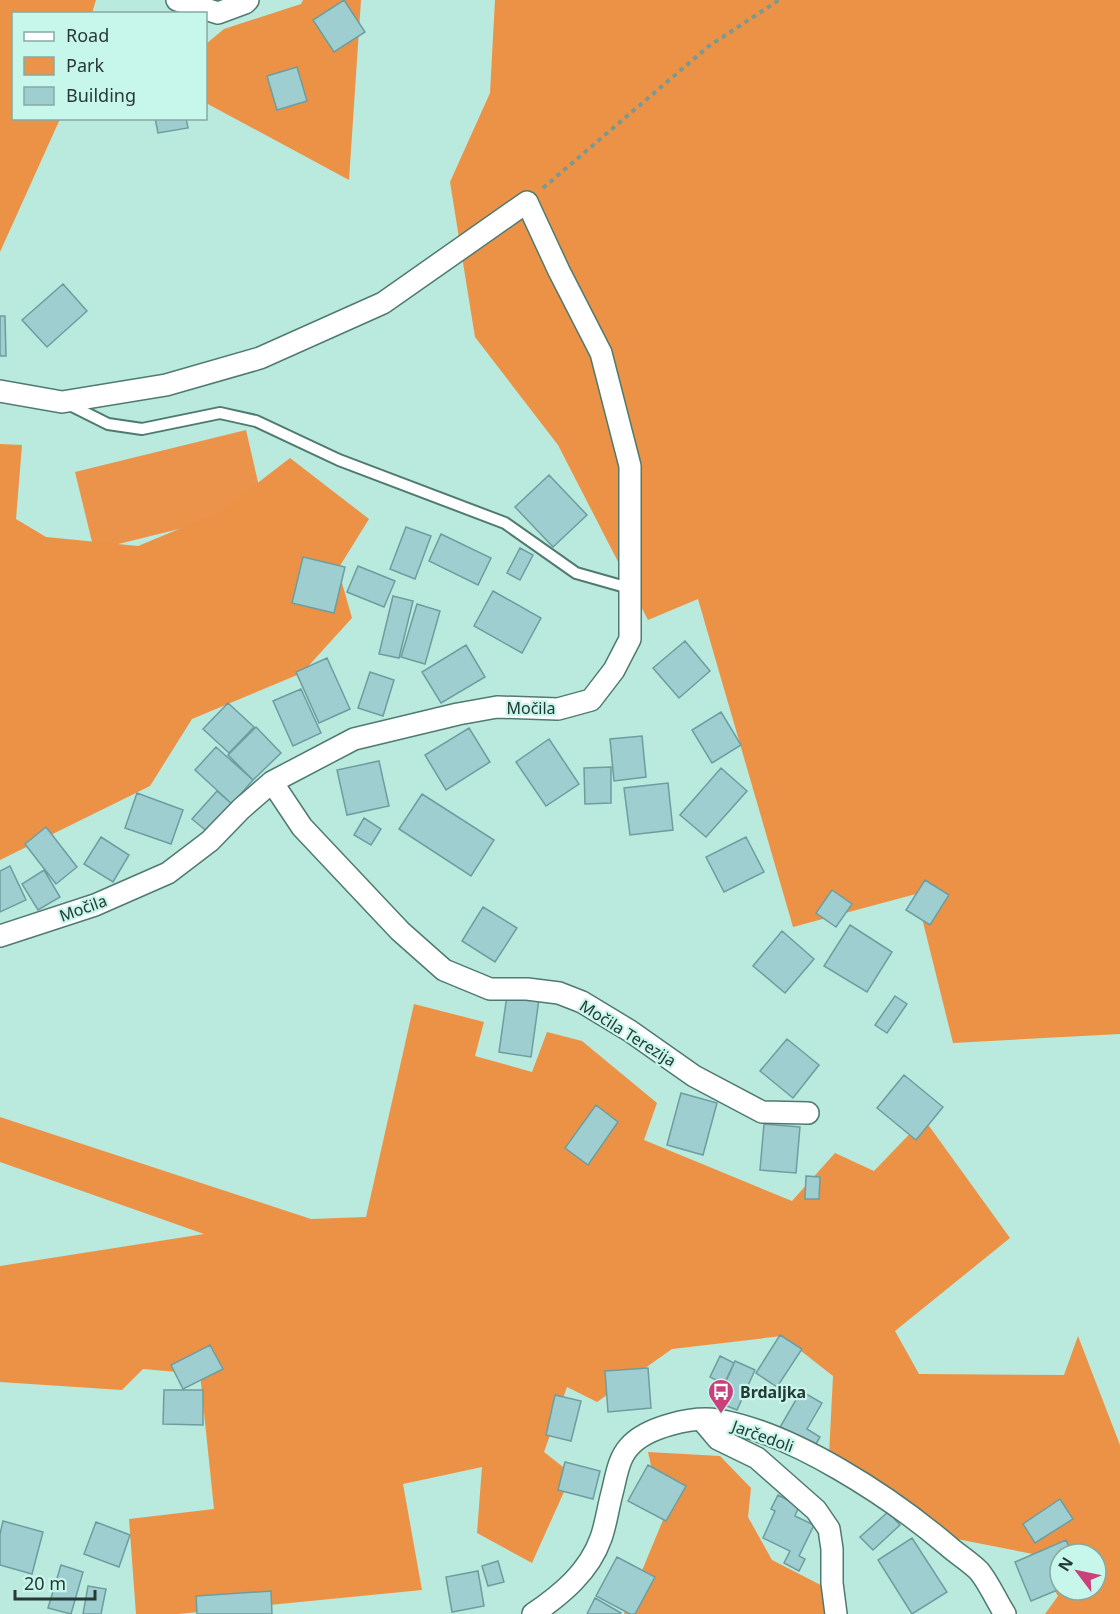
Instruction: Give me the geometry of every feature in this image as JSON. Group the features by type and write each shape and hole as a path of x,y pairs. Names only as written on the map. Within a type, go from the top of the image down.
{"street":[{"path":"177,0 218,13 247,2"},
{"path":"0,391 62,402 166,385 260,358 384,303 527,202"},
{"name":"Močila","path":"0,936 95,905 168,873 210,841 241,809 272,782 354,739 497,707 558,710 591,700 615,670 630,639 630,466 601,353 559,272 527,202"},
{"name":"Močila Terezija","path":"272,782 302,827 400,931 444,970 490,989 527,989 559,993 582,1002 630,1031 694,1076 762,1112 808,1113"},
{"path":"702,1420 718,1439 757,1458 816,1510 829,1529 836,1614"},
{"name":"Jarčedoli","path":"533,1614 562,1594 585,1568 601,1538 622,1458 630,1446 642,1437 676,1422 702,1420 716,1420 755,1430 809,1453 859,1481 928,1529 979,1572 1005,1614"}],"lane":[{"path":"62,402 108,424 142,429 220,413 256,421 339,460 505,523 576,573 629,588"}],"path":[{"path":"527,202 709,46 779,0"}],"green space":[{"path":"246,430 264,508 94,550 75,472"}],"shaded area":[{"path":"0,0 96,0 92,12 12,12 12,120 60,120 0,252"},
{"path":"303,0 361,0 349,180 207,104 207,43 224,29 301,4"},
{"path":"495,0 1120,0 1120,1034 953,1043 916,894 793,927 698,599 648,620 558,445 475,337 450,182 490,93"},
{"path":"0,444 22,445 16,519 46,537 138,546 220,512 290,458 369,519 338,569 352,618 302,673 192,719 150,786 0,860"},
{"path":"414,1004 484,1022 475,1056 532,1072 547,1032 582,1041 657,1103 644,1140 792,1201 835,1153 874,1171 924,1119 1010,1238 895,1331 919,1374 1064,1375 1078,1336 1120,1445 1120,1614 1045,1614 1054,1602 1108,1602 1108,1542 1048,1542 1048,1579 1033,1554 957,1539 829,1455 833,1376 782,1336 672,1349 597,1402 567,1387 544,1452 572,1474 532,1563 477,1533 482,1467 403,1484 422,1590 178,1614 136,1614 129,1519 214,1509 200,1374 143,1369 122,1390 0,1382 0,1266 204,1234 0,1162 0,1117 311,1219 366,1217"},
{"path":"648,1452 720,1456 751,1488 748,1517 772,1560 844,1597 846,1614 624,1614 663,1520"}],"building":[{"path":"344,0 365,32 334,52 313,20"},
{"path":"297,67 307,101 277,110 267,76"},
{"path":"155,120 186,120 188,128 158,133"},
{"path":"63,284 87,311 47,347 22,320"},
{"path":"0,316 5,316 6,356 0,356"},
{"path":"549,475 587,515 553,547 515,507"},
{"path":"406,527 431,536 415,579 390,569"},
{"path":"441,534 491,558 478,585 429,561"},
{"path":"520,548 533,555 520,580 507,573"},
{"path":"303,557 345,567 334,613 292,603"},
{"path":"358,566 395,581 384,607 347,592"},
{"path":"493,591 541,618 522,653 474,626"},
{"path":"393,596 413,601 399,658 379,654"},
{"path":"417,604 440,611 425,664 401,657"},
{"path":"685,641 710,671 679,698 653,668"},
{"path":"466,645 485,677 441,703 422,672"},
{"path":"327,658 350,709 319,723 296,672"},
{"path":"370,672 394,680 383,716 358,708"},
{"path":"301,689 321,733 293,746 273,701"},
{"path":"228,703 254,727 229,753 203,729"},
{"path":"721,712 741,745 712,763 692,730"},
{"path":"256,727 281,753 253,780 228,755"},
{"path":"469,728 490,762 446,790 425,755"},
{"path":"642,736 646,777 614,781 610,739"},
{"path":"549,739 579,784 546,806 516,762"},
{"path":"216,747 253,780 232,804 195,770"},
{"path":"379,761 389,806 347,815 337,770"},
{"path":"611,767 611,803 585,804 584,768"},
{"path":"721,768 747,791 706,837 680,815"},
{"path":"668,783 673,830 630,835 624,788"},
{"path":"217,791 233,805 209,833 192,819"},
{"path":"137,793 183,810 171,844 125,828"},
{"path":"422,794 494,840 471,876 399,829"},
{"path":"364,818 381,829 371,845 354,835"},
{"path":"46,827 77,867 56,884 25,844"},
{"path":"101,837 129,855 113,882 84,864"},
{"path":"746,837 764,872 724,892 706,857"},
{"path":"10,866 26,900 0,912 0,871"},
{"path":"44,870 60,897 38,910 22,884"},
{"path":"925,880 949,895 930,925 906,910"},
{"path":"832,890 852,904 836,927 816,913"},
{"path":"483,907 517,928 495,962 462,941"},
{"path":"850,925 892,952 867,992 824,966"},
{"path":"782,931 814,959 785,993 753,966"},
{"path":"507,995 539,999 531,1057 499,1052"},
{"path":"895,996 907,1004 887,1033 875,1025"},
{"path":"787,1039 819,1065 793,1098 760,1071"},
{"path":"904,1075 943,1107 916,1140 877,1108"},
{"path":"681,1093 717,1103 703,1155 667,1145"},
{"path":"596,1105 618,1122 588,1165 565,1148"},
{"path":"764,1124 800,1127 796,1173 760,1170"},
{"path":"806,1176 820,1177 819,1199 805,1199"},
{"path":"780,1335 802,1349 777,1387 756,1373"},
{"path":"210,1345 223,1369 183,1389 171,1365"},
{"path":"720,1356 734,1363 724,1384 710,1377"},
{"path":"735,1361 755,1370 737,1410 717,1402"},
{"path":"648,1368 651,1408 608,1412 605,1371"},
{"path":"164,1390 203,1390 203,1425 163,1424"},
{"path":"801,1391 822,1403 807,1429 820,1437 813,1449 779,1429"},
{"path":"555,1395 581,1401 571,1441 546,1435"},
{"path":"565,1462 600,1471 593,1499 558,1490"},
{"path":"648,1465 686,1486 666,1521 628,1501"},
{"path":"778,1495 799,1506 795,1516 814,1525 799,1556 805,1559 799,1571 784,1563 790,1551 763,1538 775,1511 771,1509"},
{"path":"1060,1499 1073,1519 1035,1543 1023,1524"},
{"path":"888,1512 900,1525 873,1550 860,1537"},
{"path":"3,1521 43,1532 32,1574 0,1565 0,1534"},
{"path":"96,1522 130,1535 119,1567 84,1554"},
{"path":"912,1538 947,1592 912,1614 878,1560"},
{"path":"1048,1548 1048,1594 1031,1601 1015,1562"},
{"path":"617,1557 655,1577 635,1614 630,1614 596,1596"},
{"path":"498,1561 504,1582 488,1586 482,1566"},
{"path":"61,1565 83,1572 71,1614 48,1608"},
{"path":"478,1571 484,1606 452,1612 446,1577"},
{"path":"88,1586 106,1589 101,1614 83,1614"},
{"path":"271,1591 272,1614 197,1614 196,1596"},
{"path":"595,1598 621,1613 587,1614"}],"place":[{"name":"Brdaljka","path":"721,1415"}]}
